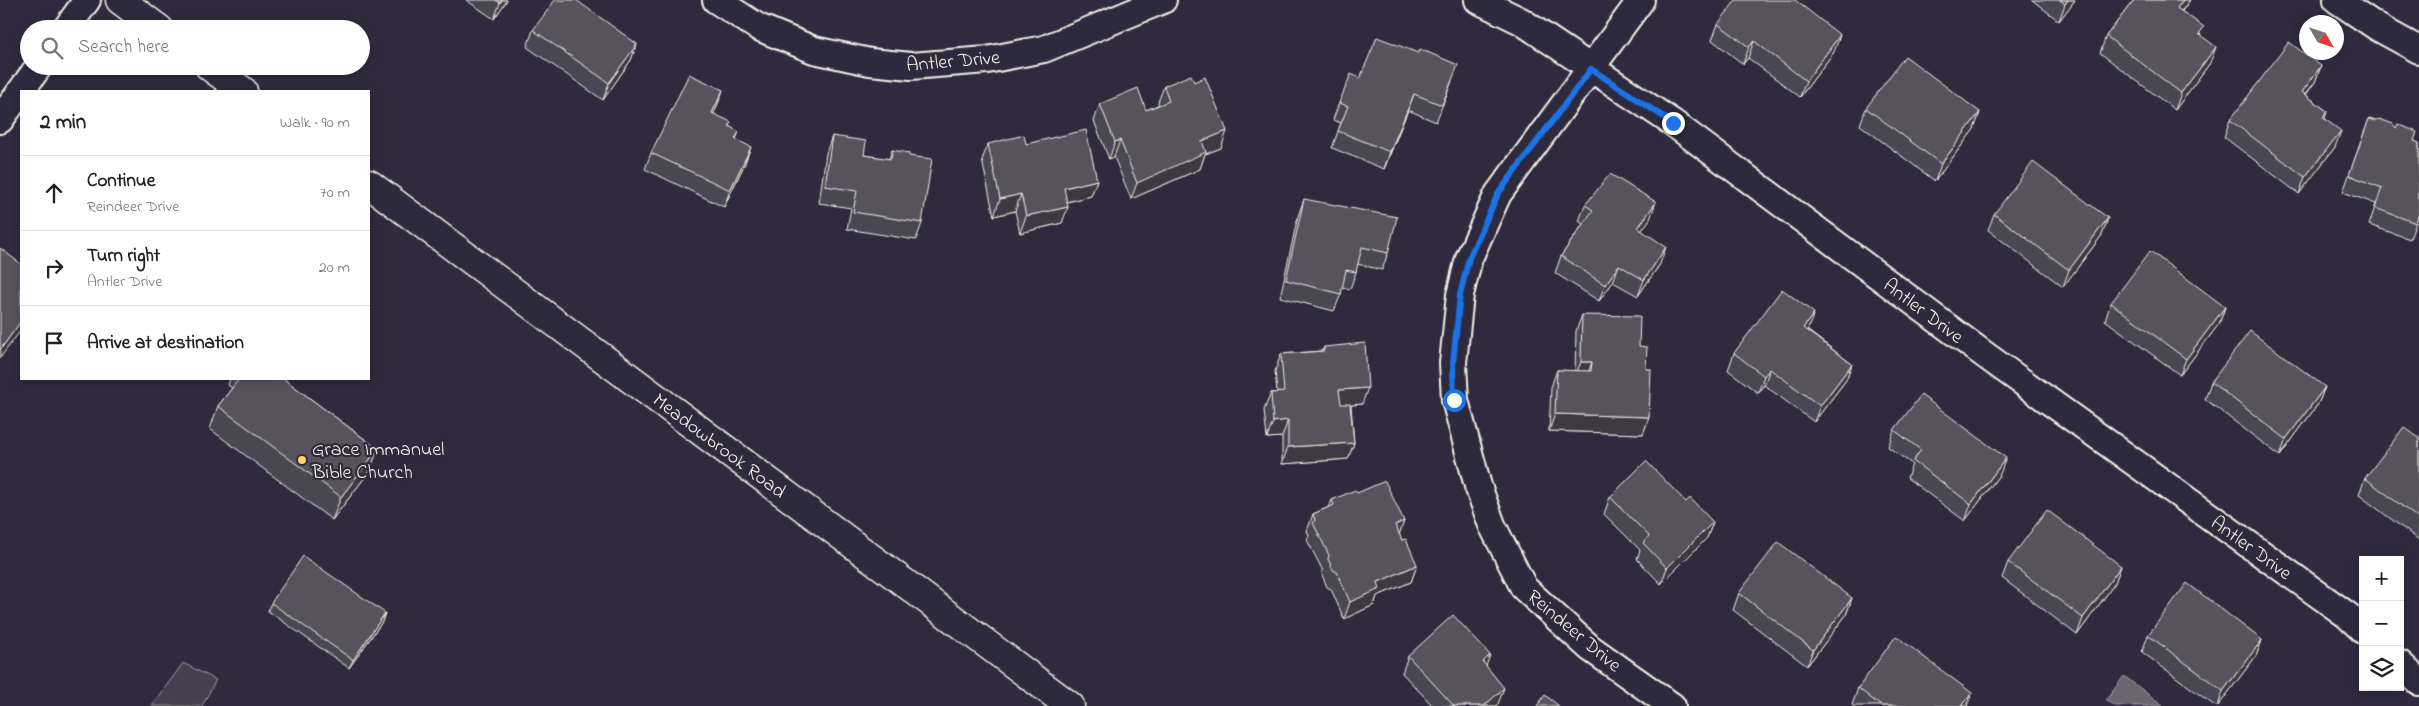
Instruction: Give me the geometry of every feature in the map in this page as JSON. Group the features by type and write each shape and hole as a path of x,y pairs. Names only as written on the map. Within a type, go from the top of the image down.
{"street":[{"path":"73,20 87,0"},
{"path":"120,0 147,20"},
{"name":"Antler Drive","path":"716,0 758,27 814,50 870,62 912,66 986,60 1044,49 1163,0"},
{"name":"Antler Drive","path":"1478,0 1521,21 1673,123 1989,358 2359,626"},
{"name":"Reindeer Drive","path":"1641,0 1498,194 1469,258 1460,295 1453,363 1454,400 1489,518 1524,588 1590,648 1672,706"},
{"path":"2336,0 2377,27 2419,50"},
{"path":"22,90 32,75"},
{"path":"221,75 242,90"},
{"path":"0,120 20,92"},
{"name":"Meadowbrook Road","path":"370,185 1070,706"},
{"path":"2404,668 2419,682"}],"shaded area":[{"path":"183,663 216,680 202,706 152,706"},
{"path":"2124,676 2164,706 2114,706 2106,700"}],"building":[{"path":"555,0 576,0 637,44 609,83 533,30"},
{"path":"1736,0 1795,0 1840,35 1806,81 1754,41 1749,47 1718,24"},
{"path":"2060,0 2068,0 2065,4"},
{"path":"2134,0 2183,0 2177,8 2204,27 2199,34 2216,47 2181,93 2106,36"},
{"path":"1377,37 1418,53 1420,49 1458,65 1442,105 1414,94 1390,152 1338,131 1348,106 1339,103 1351,74 1360,78"},
{"path":"2289,42 2299,50 2299,60 2313,60 2321,66 2302,92 2327,111 2323,118 2341,131 2305,177 2230,120"},
{"path":"1905,56 1980,112 1941,164 1866,108"},
{"path":"689,74 723,90 712,113 731,122 729,126 739,132 735,139 751,147 730,190 651,153"},
{"path":"1191,75 1194,82 1205,77 1227,131 1202,141 1206,152 1137,183 1120,140 1115,142 1100,104 1138,88 1146,110 1169,101 1164,86"},
{"path":"2369,119 2382,120 2393,124 2396,128 2398,124 2417,132 2414,141 2419,143 2419,213 2416,223 2375,208 2382,188 2349,175"},
{"path":"1086,130 1097,180 1064,188 1068,207 1026,216 1021,194 1000,199 988,144 1024,135 1026,144"},
{"path":"832,136 866,141 864,155 891,159 892,150 909,153 909,156 932,159 922,223 853,212 857,191 825,186"},
{"path":"2033,162 2108,218 2069,270 1994,214"},
{"path":"1610,174 1656,202 1638,228 1666,247 1644,280 1619,265 1605,285 1561,256 1593,210 1585,205"},
{"path":"1304,199 1397,217 1388,253 1362,247 1356,272 1346,270 1341,294 1286,280"},
{"path":"0,248 20,263 20,322 0,350"},
{"path":"2150,251 2225,307 2186,359 2111,303"},
{"path":"1782,289 1814,313 1803,328 1852,364 1820,406 1770,369 1764,376 1734,353"},
{"path":"1582,315 1640,316 1639,346 1647,347 1646,369 1651,369 1649,417 1555,414 1557,370 1591,371 1592,362 1581,362"},
{"path":"2250,331 2325,387 2286,439 2211,382"},
{"path":"1365,343 1368,388 1339,390 1341,404 1350,404 1354,443 1288,447 1288,420 1273,422 1271,393 1284,392 1281,354 1324,351 1324,347"},
{"path":"238,380 285,380 378,449 341,497 218,406"},
{"path":"1921,395 2006,458 1971,504 1913,461 1921,450 1894,430"},
{"path":"2404,427 2419,438 2419,519 2365,478"},
{"path":"1646,461 1686,502 1690,498 1713,522 1667,568 1643,543 1649,536 1610,497"},
{"path":"1385,481 1404,521 1395,525 1402,540 1406,539 1417,565 1378,582 1380,589 1350,602 1337,572 1333,570 1328,559 1329,555 1313,523 1315,520 1313,514 1334,505 1332,500 1355,490 1357,493"},
{"path":"2047,510 2121,566 2083,618 2008,562"},
{"path":"1778,542 1852,598 1813,650 1739,593"},
{"path":"303,556 385,613 353,660 271,603"},
{"path":"2187,583 2262,640 2223,691 2148,635"},
{"path":"1453,615 1490,655 1483,662 1504,688 1484,706 1454,706 1408,656"},
{"path":"1896,636 1972,693 1962,706 1881,706 1858,688"},
{"path":"1545,695 1559,706 1537,706"}],"place":[{"name":"Grace Immanuel Bible Church","path":"302,460"}],"route":[{"path":"1454,400 1453,363 1460,295 1469,258 1498,194 1591,69 1673,123"}]}
